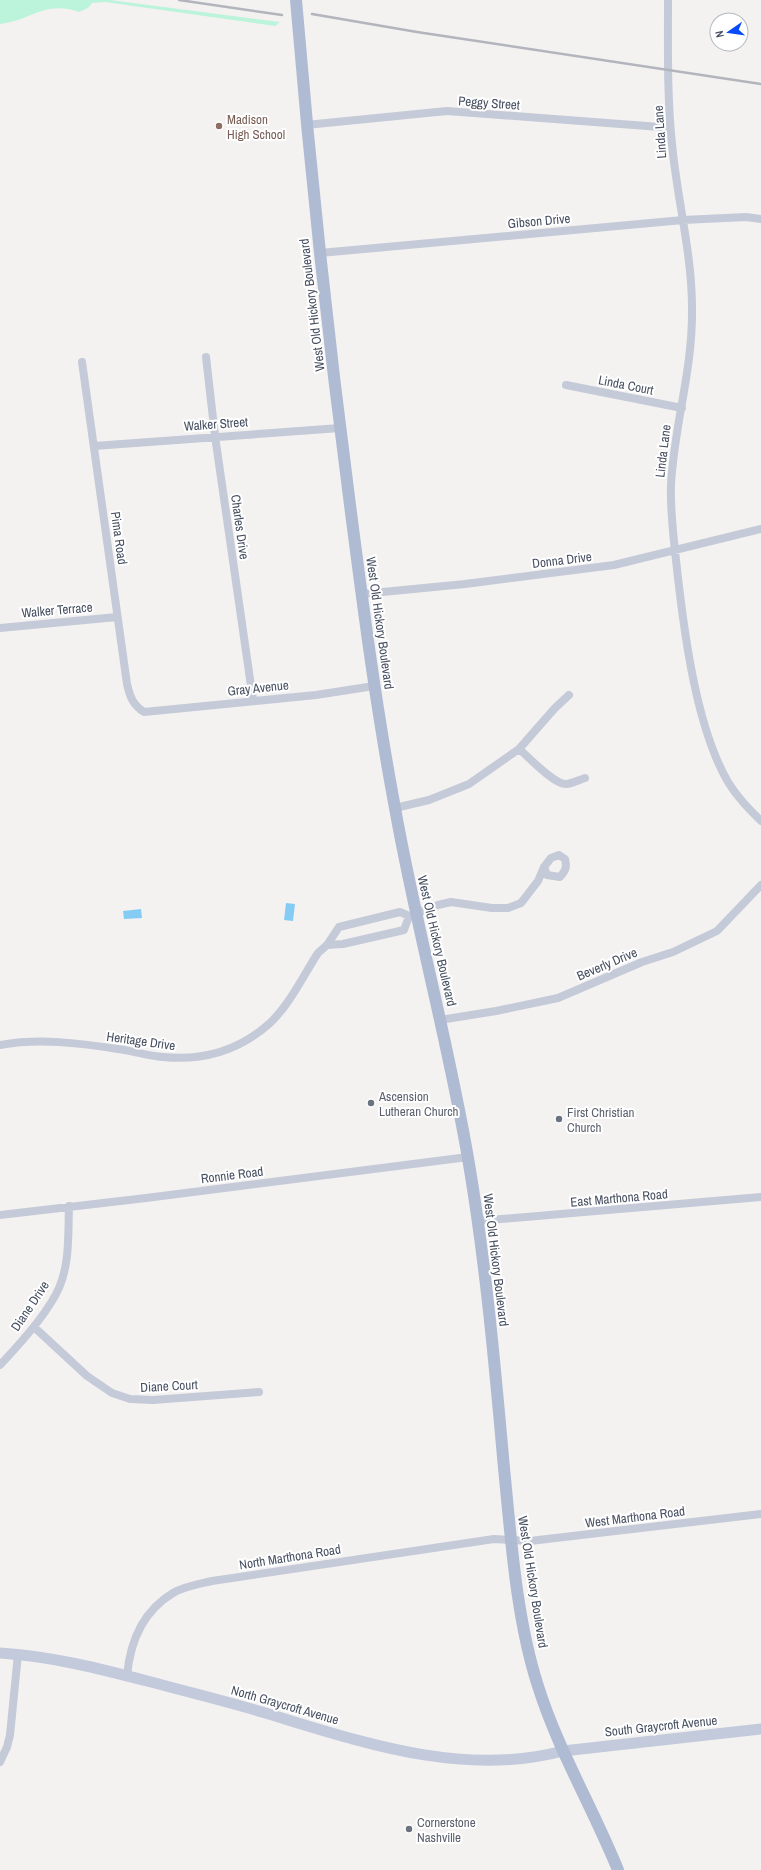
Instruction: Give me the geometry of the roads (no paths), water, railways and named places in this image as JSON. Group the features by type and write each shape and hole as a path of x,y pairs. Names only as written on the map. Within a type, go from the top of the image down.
{"main road":[{"name":"West Old Hickory Boulevard","path":"296,0 306,125 320,254 340,428 374,686 412,915 440,1020 468,1157 478,1221 511,1539 522,1618 536,1683 563,1751 599,1825 618,1870"}],"street":[{"name":"Linda Lane","path":"668,0 670,126 683,220 692,308 690,362 674,451 671,486 675,551 687,642 710,739 729,783 761,821"},
{"name":"Peggy Street","path":"306,125 447,112 660,127 670,126"},
{"name":"Gibson Drive","path":"320,254 683,220 746,217 761,219"},
{"name":"Charles Drive","path":"206,357 215,436 253,700"},
{"name":"Pima Road","path":"82,362 117,616 130,697 135,706 144,712"},
{"name":"Linda Court","path":"566,385 682,408"},
{"name":"Walker Street","path":"94,446 340,428"},
{"name":"Donna Drive","path":"362,594 465,584 614,565 761,529"},
{"name":"Walker Terrace","path":"0,628 117,616"},
{"name":"Gray Avenue","path":"144,712 253,700 316,695 374,686"},
{"path":"395,808 429,800 469,784 519,749 555,708 569,695"},
{"path":"519,749 548,775 559,782 566,784 585,778"},
{"name":"Heritage Drive","path":"0,1045 48,1041 178,1058 196,1057 223,1052 237,1046 269,1023 285,1005 318,953 327,945 339,928 360,920 400,912 412,915 438,904 451,902 480,907 508,908 522,903 538,881 544,866"},
{"name":"Beverly Drive","path":"440,1020 558,998 642,962 674,952 717,931 761,885"},
{"path":"327,945 343,944 404,930 412,915"},
{"name":"Ronnie Road","path":"0,1215 468,1157"},
{"name":"East Marthona Road","path":"478,1221 761,1197"},
{"name":"Diane Drive","path":"0,1365 34,1327 59,1288 65,1264 69,1206"},
{"name":"Diane Court","path":"34,1327 86,1376 112,1393 130,1399 153,1400 258,1392"},
{"name":"West Marthona Road","path":"511,1539 530,1541 612,1533 761,1514"},
{"name":"North Marthona Road","path":"128,1676 129,1657 135,1638 143,1622 163,1600 174,1592 185,1588 212,1581 494,1539 511,1539"},
{"name":"North Graycroft Avenue","path":"0,1653 54,1659 128,1676 238,1705 360,1742 422,1755 472,1760 508,1761 540,1757 563,1751"},
{"path":"0,1762 7,1747 10,1735 18,1654"},
{"name":"South Graycroft Avenue","path":"563,1751 761,1729"}],"water":[{"path":"286,903 295,904 293,921 284,920"},
{"path":"141,909 142,918 124,919 123,911"}],"railway":[{"path":"179,0 282,15"},
{"path":"312,14 417,32 761,84"}],"place":[{"name":"Madison High School","path":"219,126"},
{"name":"Ascension Lutheran Church","path":"371,1103"},
{"name":"First Christian Church","path":"559,1119"},
{"name":"Cornerstone Nashville","path":"409,1829"}]}
